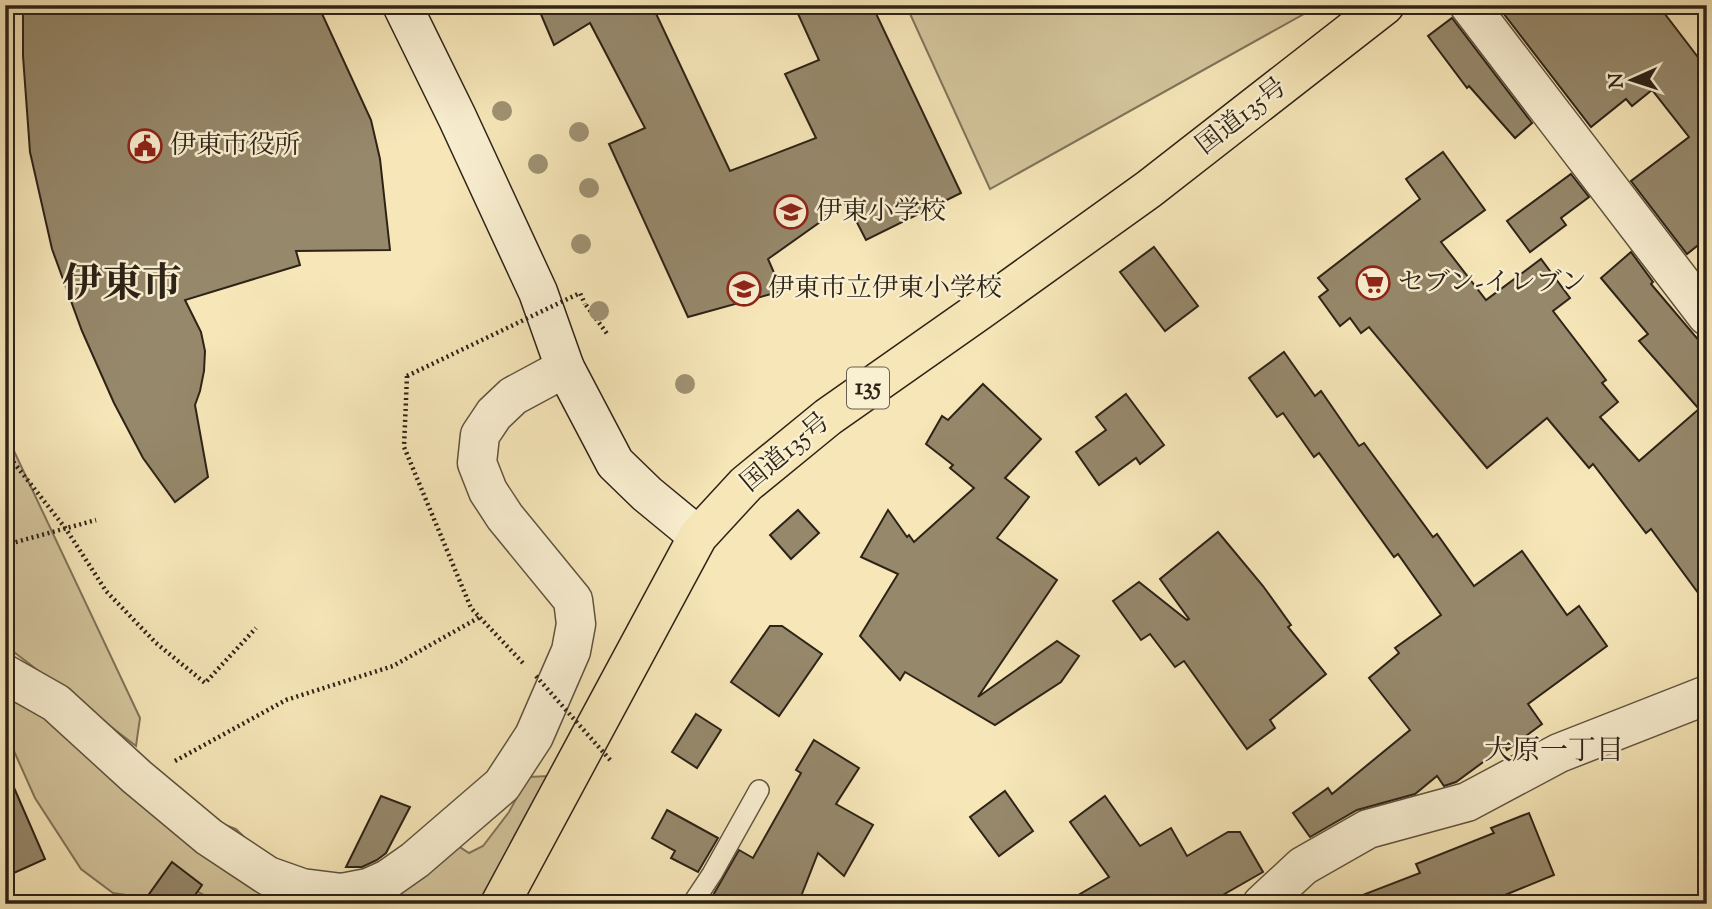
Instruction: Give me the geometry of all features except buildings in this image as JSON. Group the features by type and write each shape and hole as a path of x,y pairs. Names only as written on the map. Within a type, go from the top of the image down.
{"highway":[{"name":"国道135号","path":"500,904 698,536 746,484 828,417 1149,189 1385,5"}],"street":[{"path":"402,5 538,292 565,368 615,463 647,494 698,536"},
{"path":"1469,5 1707,316"},
{"path":"5,674 55,703 209,837 268,876 302,888 342,893 368,888 388,879 415,860 502,785 534,736 571,651 576,624 573,600 505,517 488,491 477,463 480,436 494,414 513,396 565,368"},
{"path":"1262,904 1303,866 1368,829 1467,802 1559,752 1707,695"}],"lane":[{"path":"692,904 759,790"}],"path":[{"path":"527,666 471,608 404,447 407,376 580,293 608,335"},
{"path":"5,448 66,529 106,591 156,643 205,683 256,628"},
{"path":"5,545 96,520"},
{"path":"164,767 286,700 393,666 480,617"},
{"path":"536,676 611,761"}],"shaded area":[{"path":"906,5 1320,5 990,189"},
{"path":"5,432 140,718 136,746 10,649 5,649"},
{"path":"5,694 54,717 144,793 236,829 269,861 274,891 264,904 222,904 194,890 153,899 113,893 81,869 35,798 5,731"},
{"path":"549,776 489,904 352,904 452,842 469,853 483,846 509,812 528,777"}],"place":[{"name":"伊東市役所","path":"145,146"},
{"name":"伊東小学校","path":"791,212"},
{"name":"セブン-イレブン","path":"1373,283"},
{"name":"伊東市立伊東小学校","path":"744,289"}],"district":[{"name":"伊東市","path":"122,286"},
{"name":"大原一丁目","path":"1554,752"}]}
